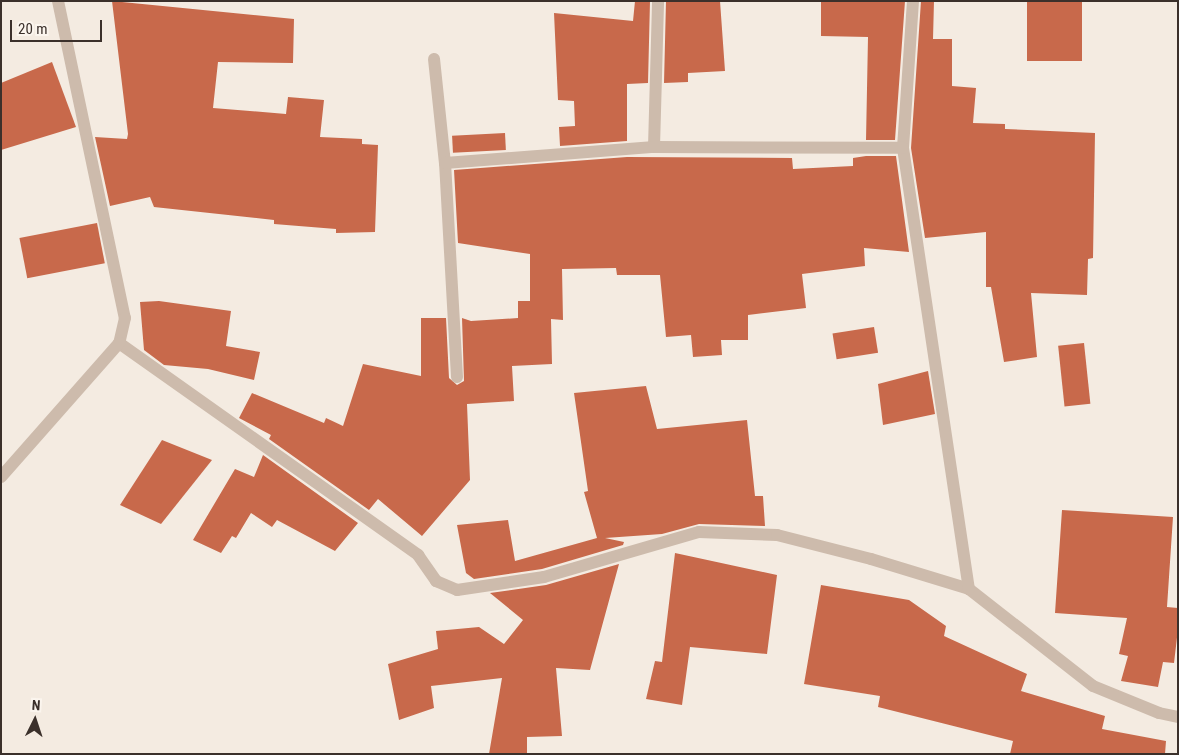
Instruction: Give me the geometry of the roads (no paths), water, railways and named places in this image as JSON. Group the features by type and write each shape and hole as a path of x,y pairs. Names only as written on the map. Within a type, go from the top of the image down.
{"street":[{"path":"1,477 119,343 125,318 58,1"},
{"path":"654,147 658,1"},
{"path":"913,1 903,148 970,589"},
{"path":"434,59 445,163 458,378"},
{"path":"445,163 654,147 903,148"},
{"path":"119,343 418,556 436,581 457,590 544,577 699,532 777,535 871,558 970,589 1092,686 1159,714 1178,717"}]}
